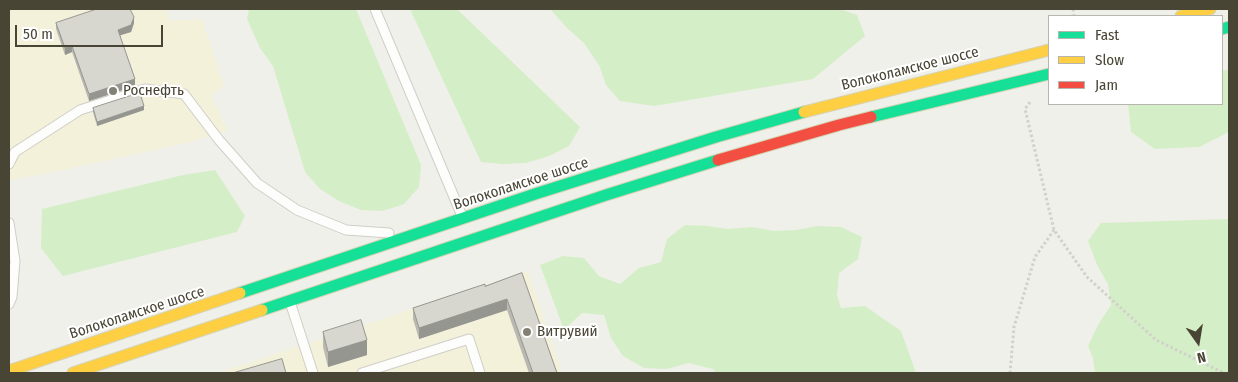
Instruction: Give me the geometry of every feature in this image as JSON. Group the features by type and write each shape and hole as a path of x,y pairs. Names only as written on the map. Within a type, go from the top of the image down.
{"main road":[{"path":"1185,15 1210,9"},
{"name":"Волоколамское шоссе","path":"73,373 290,300 467,229 716,137 831,104 1048,50"},
{"name":"Волоколамское шоссе","path":"9,371 414,234 467,229 606,195 830,127 1048,74"}],"lane":[{"path":"375,9 467,229"},
{"path":"9,164 16,152 80,110 145,89 184,94 257,183 297,210 346,230 414,234"},
{"path":"9,223 15,261 12,297 9,304"},
{"path":"290,300 313,373"},
{"path":"362,373 469,339 480,373"}],"path":[{"path":"1025,108 1054,230 1087,277 1156,340 1224,373"},
{"path":"1010,373 1014,327 1035,257 1054,230"}],"shaded area":[{"name":"Роснефть","path":"9,9 166,9 170,21 202,19 224,86 211,96 228,131 186,143 9,180"},
{"path":"528,271 562,373 218,373"}],"green space":[{"path":"249,9 356,9 421,165 419,187 404,204 383,211 361,210 339,201 320,189 305,172 273,66 260,48 247,19"},
{"path":"410,9 457,9 580,127 569,146 549,156 526,163 503,164 481,162"},
{"path":"550,9 840,9 857,15 865,36 813,79 654,106 620,101 606,85 599,65 584,43"},
{"path":"1229,69 1229,132 1199,147 1155,149 1131,132 1128,105 1223,105 1223,71"},
{"path":"215,170 245,216 237,232 63,276 41,248 42,209 183,175"},
{"path":"1229,219 1229,373 1095,373 1093,358 1088,346 1098,325 1111,305 1108,284 1097,265 1088,241 1101,223"},
{"path":"685,225 728,229 752,227 774,231 796,230 817,226 841,227 862,237 858,259 839,273 837,295 841,308 865,306 901,331 916,373 716,373 713,369 689,363 666,369 644,368 623,356 611,338 604,315 582,313 564,330 540,265 563,256 584,258 599,276 620,284 639,268 661,262 667,239"}],"building":[{"path":"97,9 130,9 134,17 131,25 118,30 135,79 89,94 72,46 65,48 56,23"},
{"path":"140,93 144,106 97,122 93,108"},
{"path":"522,273 557,373 533,373 507,299 419,328 413,308"},
{"path":"361,320 367,340 328,352 323,332"},
{"path":"282,359 286,373 233,373"}],"traffic: fast":[{"path":"1223,29 1229,27"},
{"path":"871,117 1048,74"},
{"path":"240,293 538,193 716,137 804,112"},
{"path":"262,310 606,195 718,160"}],"traffic: slow":[{"path":"1185,15 1210,9"},
{"path":"804,112 1048,50"},
{"path":"9,371 240,293"},
{"path":"73,373 262,310"}],"traffic: jam":[{"path":"718,160 871,117"}],"place":[{"name":"Роснефть","path":"113,91"},
{"name":"Витрувий","path":"527,332"}]}
